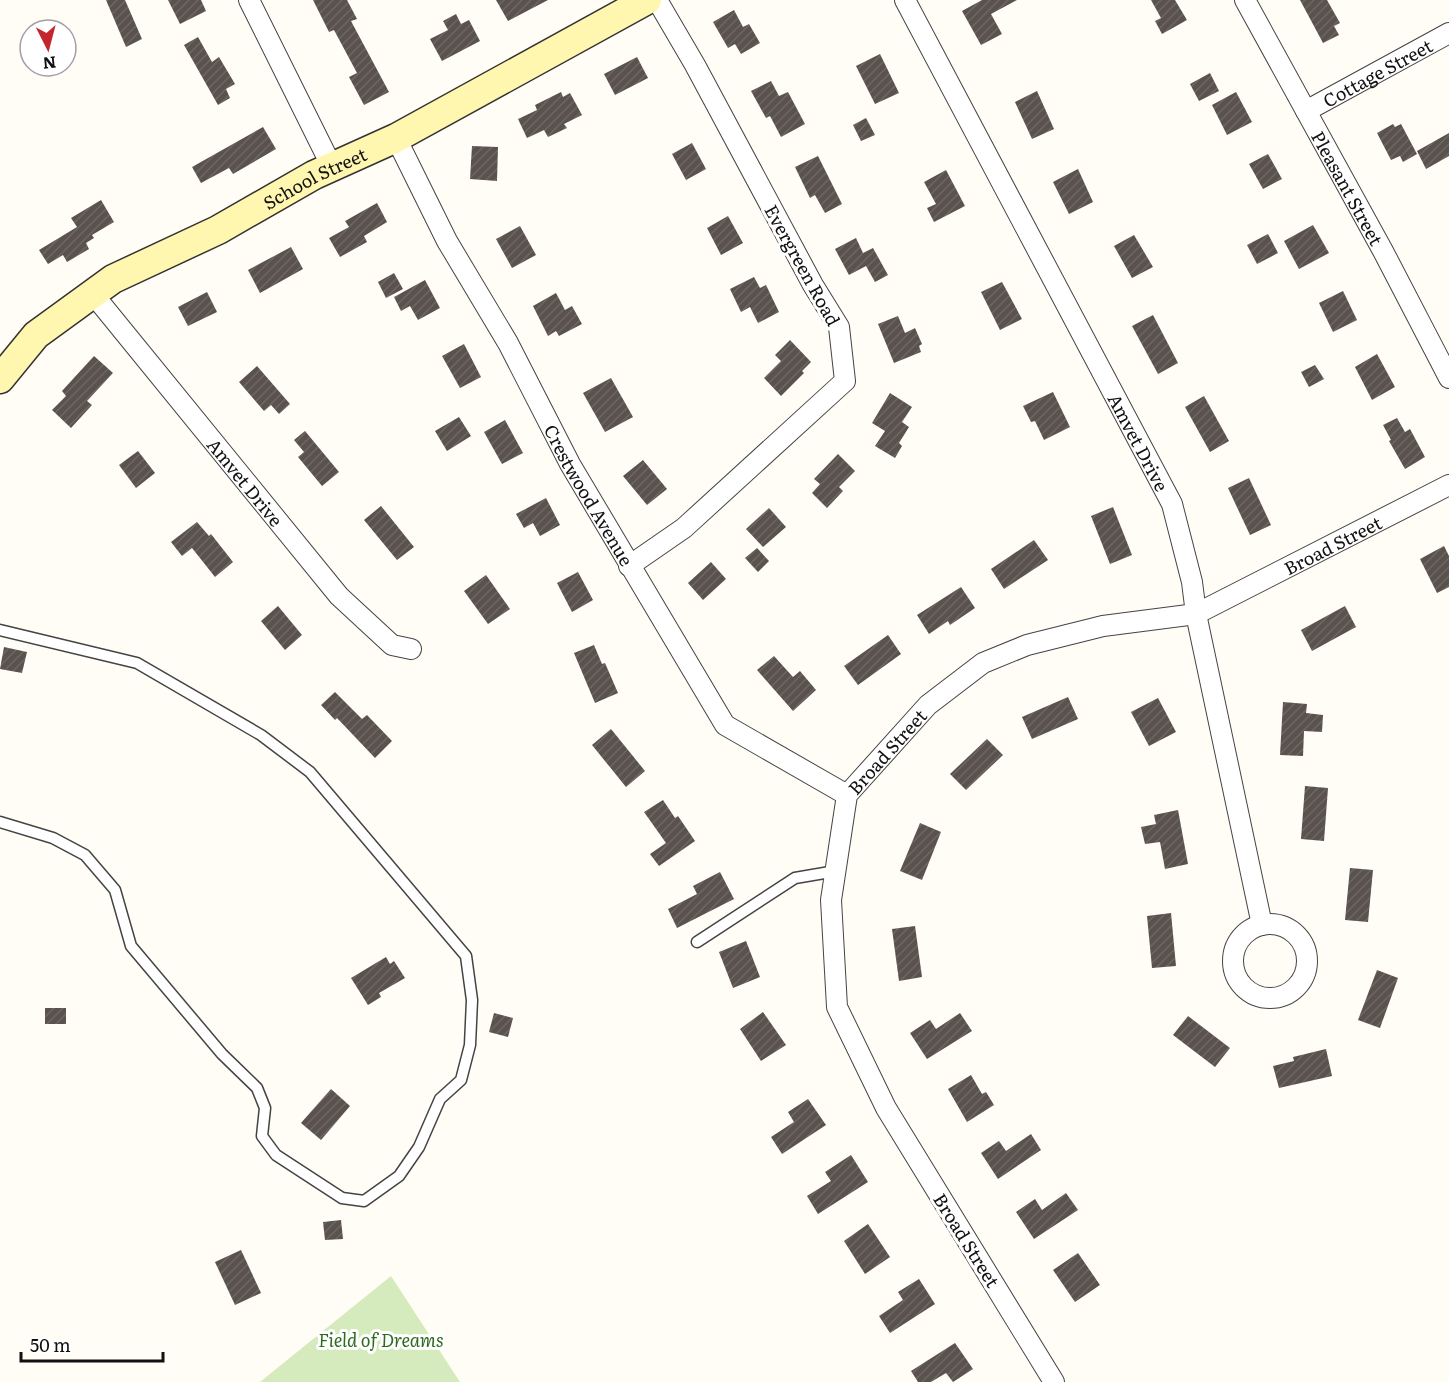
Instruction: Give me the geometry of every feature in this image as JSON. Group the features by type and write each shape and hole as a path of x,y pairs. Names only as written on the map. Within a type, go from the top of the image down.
{"street":[{"path":"249,0 332,167"},
{"name":"School Street","path":"0,379 36,335 113,279 218,230 314,175 396,138 647,0"},
{"name":"Evergreen Road","path":"629,566 684,528 844,381 839,327 813,285 695,65 657,0"},
{"name":"Amvet Drive","path":"904,0 1172,504 1192,582 1196,614 1262,924"},
{"name":"Pleasant Street","path":"1245,0 1449,378"},
{"name":"Cottage Street","path":"1306,111 1449,33"},
{"name":"Crestwood Avenue","path":"396,138 447,241 508,343 570,464 725,725 848,795"},
{"name":"Amvet Drive","path":"93,294 339,597 392,645 411,650"},
{"name":"Broad Street","path":"1054,1382 886,1108 837,1006 831,900 848,795 928,705 983,663 1027,645 1103,626 1196,614 1449,485"}],"lane":[{"path":"0,630 138,663 261,735 310,772 466,956 472,1000 470,1045 461,1080 440,1099 418,1147 399,1176 364,1201 342,1198 276,1155 262,1136 265,1108 257,1088 222,1054 131,946 115,890 85,855 53,838 0,822"},
{"path":"697,942 795,878 836,871"}],"green space":[{"name":"Field of Dreams","path":"391,1276 460,1382 260,1382"}],"building":[{"path":"106,0 125,0 142,39 126,47"},
{"path":"168,0 201,0 206,11 180,24"},
{"path":"313,0 347,0 357,19 351,21 389,92 364,105 349,77 357,73 334,30 329,32"},
{"path":"496,0 548,0 508,21"},
{"path":"982,0 1017,0 991,14 1002,34 981,45 962,11"},
{"path":"1151,0 1175,0 1187,20 1162,34 1155,21 1161,18"},
{"path":"1300,0 1327,0 1340,23 1334,26 1339,35 1323,43"},
{"path":"734,10 743,27 749,24 760,43 741,54 735,44 728,48 713,22"},
{"path":"456,14 461,24 469,20 480,41 442,61 430,39 448,30 443,21"},
{"path":"198,37 212,62 219,57 235,84 226,89 230,98 218,105 184,45"},
{"path":"880,54 899,93 875,104 856,66"},
{"path":"637,57 648,78 615,95 604,74"},
{"path":"1210,73 1219,91 1199,101 1190,84"},
{"path":"771,81 779,96 788,92 805,124 781,137 770,116 766,118 751,91"},
{"path":"1037,91 1054,129 1032,139 1015,102"},
{"path":"561,92 563,97 570,93 582,115 564,124 567,128 548,137 544,130 527,138 518,119 537,110 535,105"},
{"path":"1236,92 1252,122 1227,135 1212,105"},
{"path":"866,118 875,135 861,141 853,125"},
{"path":"1393,124 1395,127 1401,124 1417,154 1403,162 1400,156 1391,160 1377,133"},
{"path":"263,127 276,149 233,174 229,168 201,183 192,167"},
{"path":"1449,133 1449,156 1426,169 1417,151"},
{"path":"692,143 706,169 686,180 672,154"},
{"path":"472,146 498,147 497,181 470,179"},
{"path":"1268,154 1282,179 1263,189 1249,164"},
{"path":"818,156 842,204 825,213 815,195 810,198 795,167"},
{"path":"1078,169 1093,202 1069,214 1053,182"},
{"path":"946,170 965,206 934,222 927,208 936,204 924,182"},
{"path":"101,200 114,222 92,235 94,238 86,243 89,249 67,262 63,255 48,264 39,250 77,227 71,218"},
{"path":"377,203 387,222 364,236 367,242 340,257 329,238 349,227 345,221"},
{"path":"728,216 743,243 721,255 707,228"},
{"path":"1313,225 1329,253 1299,269 1284,241"},
{"path":"520,226 536,255 512,268 496,239"},
{"path":"1268,234 1278,253 1257,264 1247,245"},
{"path":"1134,235 1153,267 1132,278 1114,246"},
{"path":"856,238 863,253 873,248 888,275 875,282 866,266 849,275 835,249"},
{"path":"291,247 303,269 260,293 248,270"},
{"path":"394,273 403,289 386,298 378,282"},
{"path":"754,277 760,288 766,285 779,312 758,323 750,307 741,312 730,289"},
{"path":"425,280 440,308 418,320 410,306 401,311 394,297"},
{"path":"1002,282 1022,319 1000,330 981,292"},
{"path":"1343,291 1357,320 1333,332 1319,303"},
{"path":"207,292 217,312 188,326 178,307"},
{"path":"556,293 565,310 572,306 582,324 559,336 556,331 548,336 533,306"},
{"path":"1153,315 1178,363 1158,374 1132,326"},
{"path":"898,316 905,333 915,328 922,344 919,346 921,352 894,363 878,324"},
{"path":"790,340 811,362 802,371 804,373 781,396 764,378 781,361 775,355"},
{"path":"464,344 481,377 460,388 442,356"},
{"path":"1377,354 1395,387 1372,400 1355,367"},
{"path":"94,356 113,373 87,401 92,405 71,428 52,410 66,396 62,391"},
{"path":"1315,365 1324,379 1309,387 1301,372"},
{"path":"257,366 290,404 279,414 271,405 264,411 239,382"},
{"path":"611,378 633,417 605,432 583,393"},
{"path":"1053,392 1070,427 1044,440 1035,421 1031,422 1023,406"},
{"path":"890,393 912,407 902,422 909,427 899,443 902,446 895,458 875,446 885,431 872,423"},
{"path":"1204,396 1229,441 1210,452 1185,407"},
{"path":"459,417 471,436 447,451 435,431"},
{"path":"1397,418 1405,432 1410,429 1425,457 1405,469 1383,425"},
{"path":"505,420 523,453 502,464 484,432"},
{"path":"305,431 339,472 322,486 298,457 304,452 294,440"},
{"path":"138,451 155,473 136,488 119,465"},
{"path":"838,454 855,471 839,487 843,491 827,508 812,493 820,484 814,479"},
{"path":"643,460 667,489 647,505 623,476"},
{"path":"1249,478 1271,525 1250,535 1228,488"},
{"path":"546,498 560,525 540,536 533,523 524,528 516,514"},
{"path":"381,506 414,547 397,560 364,520"},
{"path":"1113,507 1132,555 1110,564 1091,516"},
{"path":"769,508 786,527 763,547 746,529"},
{"path":"197,522 209,536 211,534 233,562 215,577 192,548 182,556 171,542"},
{"path":"1034,540 1048,560 1004,589 991,569"},
{"path":"1444,546 1449,556 1449,587 1437,593 1420,559"},
{"path":"757,548 769,561 758,572 745,558"},
{"path":"711,562 726,579 703,600 688,583"},
{"path":"578,572 593,600 572,612 557,583"},
{"path":"486,575 510,609 488,624 464,591"},
{"path":"961,587 975,608 950,625 948,621 929,634 917,615"},
{"path":"278,606 302,635 285,650 261,621"},
{"path":"1345,606 1356,627 1312,651 1301,630"},
{"path":"888,635 901,654 858,685 844,666"},
{"path":"594,645 618,693 595,703 574,653"},
{"path":"4,647 27,652 22,673 0,669"},
{"path":"774,656 793,677 800,671 816,690 793,711 757,670"},
{"path":"335,692 362,719 367,715 392,741 375,758 337,718 335,720 321,705"},
{"path":"1068,697 1078,719 1032,739 1022,717"},
{"path":"1158,698 1176,732 1149,746 1131,712"},
{"path":"1283,702 1307,704 1306,713 1323,715 1322,732 1304,731 1303,756 1280,755"},
{"path":"611,729 645,771 626,787 592,745"},
{"path":"987,739 1003,755 966,790 950,774"},
{"path":"1305,786 1328,788 1324,841 1301,839"},
{"path":"663,800 675,818 678,816 695,841 659,866 650,854 666,843 644,812"},
{"path":"1178,810 1188,864 1165,869 1160,842 1145,844 1141,827 1156,824 1154,815"},
{"path":"920,823 941,832 922,880 900,871"},
{"path":"1350,868 1373,870 1368,922 1345,920"},
{"path":"720,872 734,899 677,928 668,909 697,894 693,886"},
{"path":"1171,913 1176,966 1152,968 1147,916"},
{"path":"915,926 922,977 899,981 892,929"},
{"path":"746,941 760,977 733,988 719,952"},
{"path":"386,957 390,964 394,961 405,978 379,993 381,997 368,1005 351,978"},
{"path":"1377,970 1398,978 1380,1028 1358,1020"},
{"path":"45,1008 66,1008 66,1024 45,1024"},
{"path":"763,1012 786,1045 761,1061 740,1029"},
{"path":"494,1013 513,1018 508,1037 489,1032"},
{"path":"960,1013 972,1031 927,1059 910,1033 930,1020 936,1029"},
{"path":"1188,1016 1230,1048 1215,1067 1173,1035"},
{"path":"1326,1049 1332,1076 1279,1088 1273,1066 1294,1061 1293,1057"},
{"path":"971,1075 982,1094 986,1092 994,1105 967,1122 948,1089"},
{"path":"331,1089 350,1106 321,1140 301,1123"},
{"path":"808,1099 826,1125 782,1154 771,1137 794,1122 788,1112"},
{"path":"1031,1134 1041,1150 998,1179 981,1153 999,1141 1006,1151"},
{"path":"851,1155 868,1182 818,1214 807,1196 831,1181 825,1172"},
{"path":"1066,1193 1078,1210 1034,1239 1016,1212 1035,1199 1042,1210"},
{"path":"341,1220 343,1239 325,1240 323,1222"},
{"path":"868,1224 890,1257 865,1274 844,1241"},
{"path":"241,1250 261,1293 235,1305 215,1262"},
{"path":"1078,1253 1100,1285 1075,1302 1053,1270"},
{"path":"919,1279 935,1304 890,1333 879,1316 903,1300 898,1292"},
{"path":"955,1343 973,1369 953,1382 946,1373 931,1382 918,1382 911,1371"}]}
